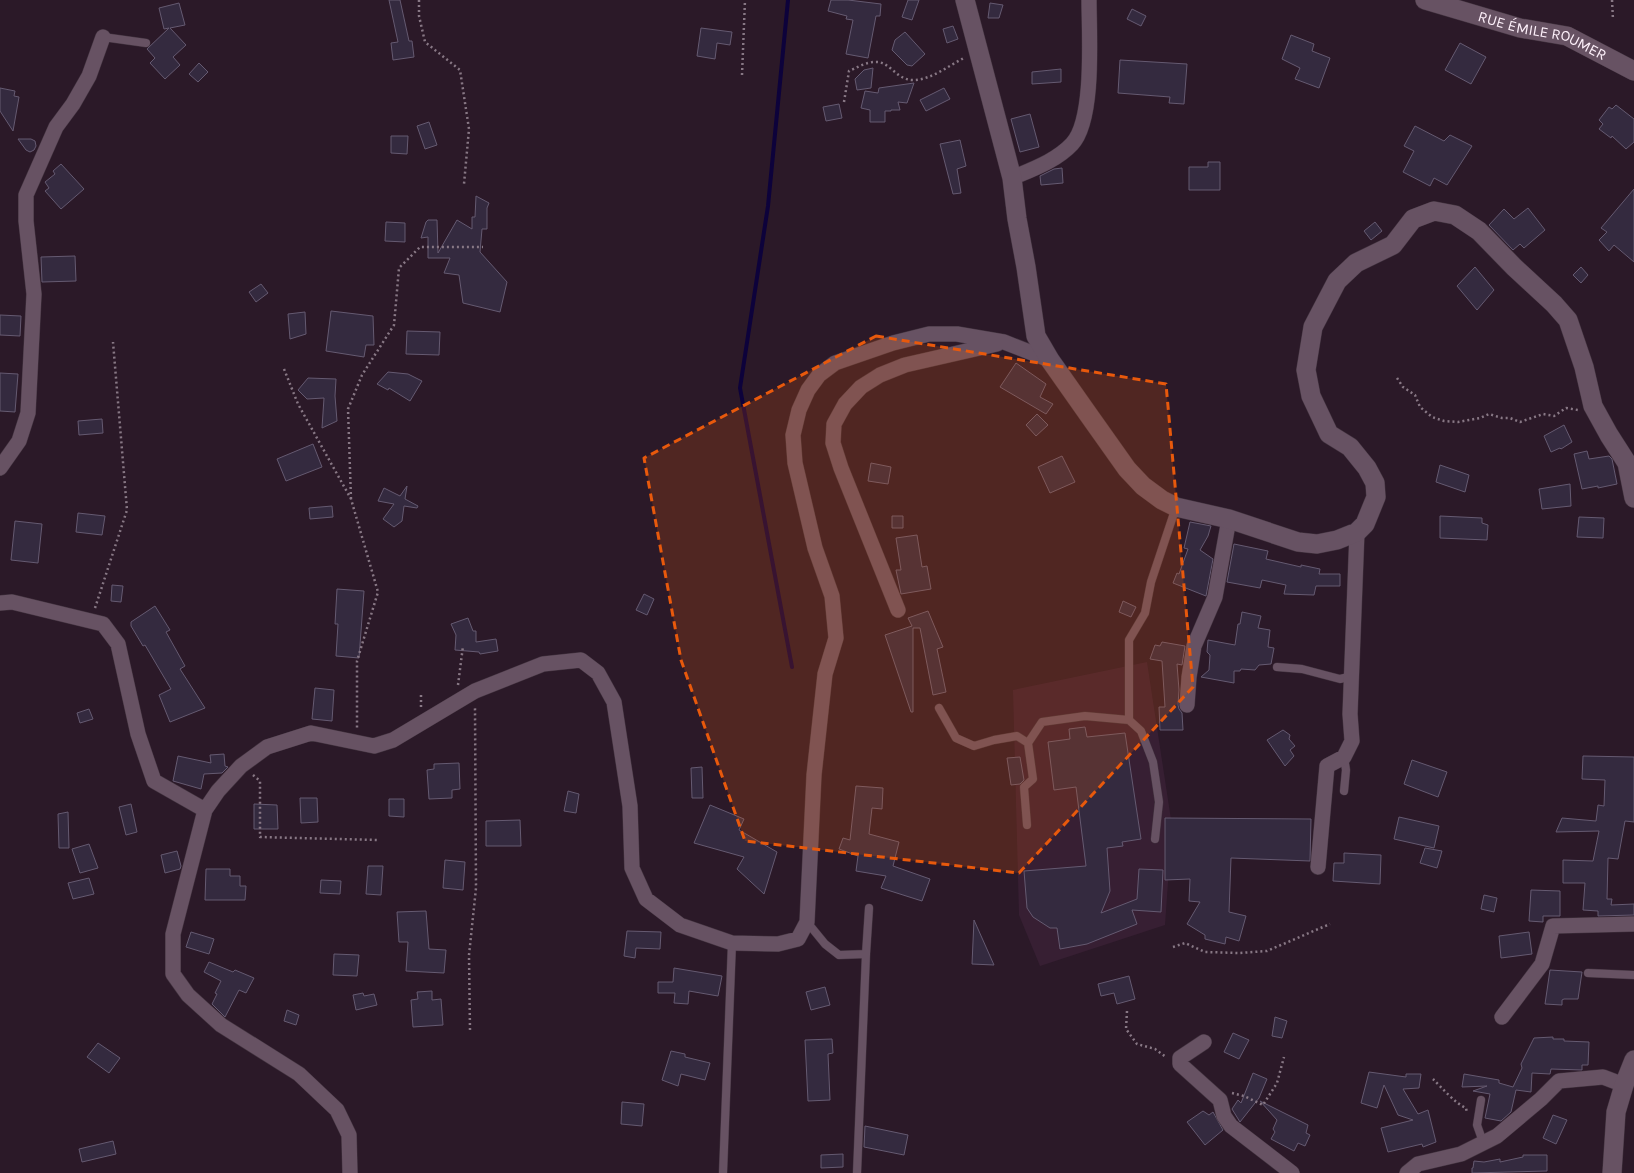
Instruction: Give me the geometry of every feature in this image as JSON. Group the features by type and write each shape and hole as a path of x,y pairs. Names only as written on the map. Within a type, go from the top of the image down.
{"street":[{"path":"966,0 1012,178 1017,219 1036,336 1050,360 1127,469 1143,486 1162,500 1176,507 1229,519 1298,542 1317,544 1337,540 1357,532 1365,524 1376,497 1375,483 1367,468 1350,447 1329,434 1311,396 1306,370 1313,327 1337,282 1356,263 1393,245 1413,219 1434,211 1455,215 1479,231 1514,267 1554,304 1568,320 1584,367 1593,406 1627,463 1634,498"},
{"path":"1012,178 1057,157 1074,143 1082,126 1086,105 1089,72 1089,0"},
{"name":"RUE ÉMILE ROUMER","path":"1424,0 1520,28 1566,36 1634,71"},
{"path":"0,468 19,441 28,413 34,294 26,221 26,195 56,127 73,104 90,76 103,37"},
{"path":"350,1173 349,1135 337,1110 299,1074 221,1025 188,995 173,974 173,934 205,810 218,791 241,766 267,747 311,733 374,746 393,740 476,691 543,664 581,660 598,673 614,702 630,806 632,868 646,899 680,925 732,943 778,944 798,939 807,922 814,775 825,674 836,638 832,596 815,548 795,463 794,435 799,410 808,390 819,375 836,363 858,354 893,343 929,334 957,334 1004,342 1050,360"},
{"path":"898,610 841,468 834,443 834,424 845,404 855,393 861,387 880,375 905,365 1004,342"},
{"path":"1188,705 1189,677 1194,646 1215,597 1229,519"},
{"path":"1318,867 1327,766 1344,757 1352,741 1350,714 1357,532"},
{"path":"0,603 12,602 103,624 118,644 138,734 154,780 205,810"},
{"path":"1502,1017 1542,964 1553,926 1634,924"},
{"path":"1204,1042 1180,1058 1180,1064 1220,1100 1224,1116 1231,1126 1292,1173"},
{"path":"1612,1173 1616,1112 1624,1085 1634,1060"},
{"path":"1407,1173 1418,1164 1461,1154 1498,1136 1541,1099 1559,1081 1603,1077 1624,1085"}],"lane":[{"path":"103,37 146,43"},
{"path":"1129,720 1129,640 1145,613 1151,582 1176,507"},
{"path":"1276,667 1302,669 1340,679 1352,676"},
{"path":"939,708 956,738 974,746 994,740 1017,736 1028,742"},
{"path":"1027,824 1024,788 1033,779 1028,742 1042,722 1085,716 1129,720 1141,731 1153,762 1159,802 1155,839"},
{"path":"1344,757 1346,770 1344,791"},
{"path":"857,1173 869,908"},
{"path":"807,922 825,944 839,955 866,954"},
{"path":"723,1173 732,943"},
{"path":"1588,973 1634,975"},
{"path":"1481,1100 1477,1125 1483,1142"}],"path":[{"path":"419,0 419,16 425,42 460,70 469,129 464,184"},
{"path":"742,75 745,0"},
{"path":"1612,0 1613,20"},
{"path":"844,102 849,71 862,65 875,62 885,64 898,76 911,80 925,79 978,50"},
{"path":"351,499 348,409 362,375 394,325 399,268 420,247 483,247"},
{"path":"90,621 127,510 113,342"},
{"path":"284,369 298,404 351,499 378,592 357,662 357,742"},
{"path":"1397,378 1403,388 1415,395 1420,407 1432,417 1444,421 1458,422 1480,418 1489,414 1502,418 1510,418 1520,422 1543,414 1554,416 1566,408 1598,415"},
{"path":"456,703 463,646"},
{"path":"470,1030 469,955 476,888 476,691"},
{"path":"241,766 260,781 260,837 378,840"},
{"path":"1174,947 1185,943 1205,952 1238,953 1267,951 1330,924"},
{"path":"1127,1011 1126,1029 1137,1044 1156,1049 1180,1064"},
{"path":"1220,1100 1222,1090 1244,1096 1263,1105 1276,1083 1284,1057"},
{"path":"1433,1079 1458,1105 1466,1108 1470,1122 1477,1125"}],"highlighted area":[{"path":"876,336 1166,384 1193,687 1019,873 745,841 681,660 644,458"}],"shaded area":[{"path":"1147,662 1172,826 1165,925 1040,966 1019,915 1013,690"}],"building":[{"path":"389,0 400,0 409,41 412,41 414,57 393,60 391,43 398,42"},
{"path":"831,0 848,0 881,4 880,16 876,16 868,58 846,54 853,20 846,19 847,16 828,11"},
{"path":"908,0 919,0 912,20 902,17"},
{"path":"179,3 185,25 170,28 186,45 173,57 180,65 165,79 150,63 155,58 147,49 169,28 164,29 159,8"},
{"path":"990,3 1003,5 999,18 988,18"},
{"path":"1132,9 1146,16 1141,26 1127,19"},
{"path":"953,26 958,39 947,43 943,29"},
{"path":"701,28 732,32 730,45 717,43 715,59 697,56"},
{"path":"905,32 925,54 912,66 907,65 892,50 895,40"},
{"path":"1291,35 1314,44 1312,51 1330,58 1319,88 1295,79 1300,68 1282,59"},
{"path":"1460,43 1486,57 1471,84 1445,70"},
{"path":"1120,60 1187,64 1184,104 1169,103 1170,97 1118,93"},
{"path":"199,63 208,72 198,82 189,74"},
{"path":"873,68 871,88 857,90 855,79 864,70"},
{"path":"1061,69 1061,82 1032,84 1032,72"},
{"path":"914,83 907,103 898,102 900,110 885,111 885,122 870,122 870,110 861,108 865,91 878,93 879,88"},
{"path":"0,88 15,91 14,96 19,97 13,131 0,111"},
{"path":"944,88 950,99 926,111 920,100"},
{"path":"839,104 842,118 826,121 823,107"},
{"path":"1616,105 1634,119 1634,142 1626,149 1612,136 1611,138 1599,129 1603,124 1599,120 1609,107 1612,109"},
{"path":"1030,114 1039,147 1020,152 1011,119"},
{"path":"429,122 437,145 425,149 417,126"},
{"path":"1415,126 1444,141 1450,135 1472,146 1447,185 1434,178 1430,186 1403,172 1414,151 1404,146"},
{"path":"391,136 408,136 407,154 391,153"},
{"path":"18,139 31,139 35,141 36,146 34,150 30,152 26,150"},
{"path":"960,140 966,166 957,169 961,193 953,194 940,144"},
{"path":"1208,162 1220,162 1220,190 1189,190 1189,167 1208,167"},
{"path":"61,164 84,189 61,209 45,191 49,188 45,182 55,174 53,171"},
{"path":"1062,168 1063,183 1041,185 1040,176 1054,169"},
{"path":"1634,189 1634,262 1614,245 1609,251 1599,240 1607,232 1601,228"},
{"path":"476,196 489,203 487,208 487,229 482,229 480,252 507,282 500,312 463,303 459,275 444,273 450,258 428,258 428,237 421,238 426,222 428,220 437,220 438,253 457,220 472,229 472,217 475,217"},
{"path":"1528,208 1545,230 1524,248 1520,244 1513,250 1489,225 1504,209 1514,219"},
{"path":"386,222 405,223 405,242 385,241"},
{"path":"1375,222 1382,231 1371,240 1364,231"},
{"path":"75,256 76,281 42,282 41,257"},
{"path":"1475,267 1494,290 1477,310 1457,286"},
{"path":"1581,267 1588,275 1581,283 1573,275"},
{"path":"261,284 268,293 256,302 249,292"},
{"path":"331,311 373,316 374,345 366,345 364,357 326,351"},
{"path":"305,312 306,334 290,339 288,314"},
{"path":"0,315 21,316 20,336 0,335"},
{"path":"407,331 440,332 439,355 406,354"},
{"path":"1016,363 1046,384 1040,397 1053,404 1046,414 1000,387"},
{"path":"388,372 408,374 422,381 410,401 389,388 388,390 377,384"},
{"path":"0,373 18,374 15,412 0,411"},
{"path":"308,378 336,379 335,396 337,421 322,428 324,398 307,399 298,390"},
{"path":"1037,414 1048,425 1036,436 1026,425"},
{"path":"102,419 103,433 79,435 78,421"},
{"path":"1564,425 1572,442 1561,449 1560,448 1551,452 1544,436"},
{"path":"313,444 322,467 286,481 277,459"},
{"path":"1587,451 1589,459 1609,456 1612,459 1617,484 1598,488 1598,486 1582,489 1574,454"},
{"path":"1062,456 1075,482 1050,493 1038,467"},
{"path":"871,463 891,467 888,484 868,481"},
{"path":"1440,465 1469,475 1465,492 1436,482"},
{"path":"1570,484 1571,506 1542,509 1539,489"},
{"path":"407,486 405,499 418,506 417,508 404,506 402,521 394,527 383,519 394,504 378,501 384,488 400,496"},
{"path":"332,506 333,517 310,519 309,508"},
{"path":"78,513 105,516 102,535 76,532"},
{"path":"892,516 903,516 903,528 892,528"},
{"path":"1440,516 1482,518 1482,523 1488,525 1487,540 1440,538"},
{"path":"1579,517 1604,518 1603,538 1577,537"},
{"path":"15,521 42,524 38,563 11,560"},
{"path":"1190,522 1211,526 1208,536 1200,550 1213,559 1206,596 1173,583 1177,573 1179,574 1188,549 1184,548"},
{"path":"917,535 922,567 927,566 931,589 901,594 896,570 901,570 896,538"},
{"path":"1234,544 1268,551 1266,559 1301,567 1301,565 1320,569 1319,574 1340,574 1340,586 1316,586 1314,595 1284,594 1286,585 1262,580 1260,588 1227,582"},
{"path":"112,585 123,586 121,602 111,601"},
{"path":"337,589 364,591 359,658 336,656 338,624 335,624"},
{"path":"644,594 654,599 647,615 636,610"},
{"path":"1123,601 1136,607 1131,617 1119,612"},
{"path":"155,606 170,630 166,632 185,666 180,669 205,708 170,722 159,695 171,689 145,645 143,646 131,626 131,622"},
{"path":"928,611 943,647 937,649 946,692 933,695 920,628 913,628 913,712 911,712 885,635 912,626 908,618"},
{"path":"1242,612 1261,616 1258,628 1270,630 1268,647 1274,648 1271,664 1259,665 1255,670 1241,669 1240,671 1234,671 1234,683 1201,677 1209,670 1210,655 1207,652 1208,640 1235,645 1238,624 1240,624"},
{"path":"468,618 473,631 476,631 476,642 496,639 498,651 480,654 479,652 455,650 456,635 451,624"},
{"path":"1162,642 1185,646 1182,665 1177,664 1179,690 1178,705 1182,713 1183,730 1160,730 1159,707 1165,707 1162,661 1150,659 1155,645 1160,646"},
{"path":"315,688 334,690 332,721 312,719"},
{"path":"89,709 93,719 80,723 77,713"},
{"path":"1085,727 1087,737 1125,733 1141,839 1122,842 1123,846 1107,848 1110,891 1101,913 1137,899 1139,869 1163,870 1161,912 1132,910 1137,924 1087,944 1060,949 1057,928 1050,928 1033,917 1027,908 1024,871 1086,866 1076,787 1054,790 1048,742 1070,739 1069,729"},
{"path":"1283,730 1290,735 1289,739 1295,746 1290,750 1294,756 1285,766 1267,740"},
{"path":"224,754 225,766 228,767 222,773 204,774 201,789 173,781 178,756 211,763 210,755"},
{"path":"1583,756 1634,757 1634,822 1625,821 1618,859 1608,858 1607,899 1612,899 1611,905 1634,904 1634,915 1598,916 1598,911 1583,910 1585,883 1563,883 1563,860 1593,861 1599,831 1556,832 1562,818 1596,821 1598,805 1604,806 1605,780 1582,779"},
{"path":"1020,757 1024,780 1020,784 1011,785 1007,758"},
{"path":"1412,760 1447,772 1438,797 1404,784"},
{"path":"459,763 460,789 452,790 452,798 429,799 427,770 434,769 434,764"},
{"path":"702,767 703,798 692,798 691,768"},
{"path":"856,786 883,788 882,809 872,808 869,834 899,842 893,866 930,879 922,901 881,888 886,876 856,871 858,856 839,849 843,838 850,840"},
{"path":"568,791 579,794 576,813 564,811"},
{"path":"300,798 317,798 318,822 301,823"},
{"path":"389,799 404,799 404,817 389,816"},
{"path":"131,804 137,832 126,835 119,807"},
{"path":"254,804 277,805 278,829 254,829"},
{"path":"710,805 744,819 739,830 777,852 764,894 737,869 744,857 694,843"},
{"path":"68,812 69,848 59,848 58,814"},
{"path":"1399,817 1439,826 1434,848 1394,839"},
{"path":"1165,818 1311,819 1310,861 1231,858 1229,912 1246,916 1239,941 1226,937 1225,944 1205,939 1205,935 1187,924 1200,902 1189,901 1190,879 1165,880"},
{"path":"520,820 521,846 486,846 486,821"},
{"path":"89,844 98,868 80,873 72,849"},
{"path":"1425,848 1442,851 1437,868 1420,863"},
{"path":"177,851 181,866 180,869 165,873 161,855"},
{"path":"1344,853 1381,855 1380,884 1333,881 1334,863 1344,863"},
{"path":"445,860 465,862 463,890 443,888"},
{"path":"368,866 383,866 381,895 366,894"},
{"path":"206,869 230,869 230,876 240,876 240,886 246,886 245,900 205,900"},
{"path":"89,878 94,894 73,899 68,883"},
{"path":"321,880 341,881 340,894 320,893"},
{"path":"1531,890 1560,891 1560,916 1543,916 1543,922 1529,921"},
{"path":"1484,895 1497,898 1494,912 1481,909"},
{"path":"426,911 429,949 446,950 444,973 406,971 408,942 399,942 397,912"},
{"path":"974,920 994,965 972,964"},
{"path":"627,931 661,932 660,949 636,948 635,958 624,956"},
{"path":"191,932 214,939 209,954 186,947"},
{"path":"1529,932 1532,954 1501,958 1499,936"},
{"path":"334,954 359,955 357,976 333,975"},
{"path":"209,962 233,972 235,970 254,978 246,993 239,990 225,1017 212,1004 217,994 215,993 221,981 204,972"},
{"path":"674,968 722,976 718,996 689,991 688,1004 674,1003 675,993 658,993 658,982 673,982"},
{"path":"1550,970 1582,972 1578,999 1564,999 1562,1000 1562,1005 1545,1004"},
{"path":"1129,976 1135,999 1117,1004 1114,993 1101,996 1098,984"},
{"path":"825,987 830,1005 811,1010 806,992"},
{"path":"432,991 432,1000 441,999 443,1025 413,1027 411,1000 418,999 417,992"},
{"path":"363,993 364,996 374,994 377,1005 356,1010 353,995"},
{"path":"287,1010 299,1015 296,1025 284,1021"},
{"path":"1275,1017 1287,1021 1282,1038 1272,1036"},
{"path":"1233,1033 1249,1040 1239,1059 1224,1052"},
{"path":"1553,1037 1553,1039 1564,1039 1564,1041 1589,1042 1588,1065 1582,1065 1582,1070 1551,1069 1550,1074 1532,1073 1531,1092 1516,1090 1511,1112 1501,1121 1485,1118 1490,1094 1473,1091 1487,1086 1462,1087 1464,1074 1499,1080 1499,1083 1513,1087 1522,1068 1521,1064 1534,1038"},
{"path":"832,1039 833,1053 828,1054 830,1100 808,1101 805,1040"},
{"path":"98,1043 120,1058 109,1073 87,1057"},
{"path":"671,1051 685,1054 685,1057 710,1063 705,1080 681,1074 678,1086 662,1080"},
{"path":"1369,1072 1406,1077 1406,1074 1421,1074 1419,1088 1403,1089 1418,1114 1428,1110 1436,1142 1423,1147 1422,1144 1388,1152 1381,1128 1413,1120 1398,1115 1384,1085 1377,1108 1361,1103"},
{"path":"1253,1073 1267,1079 1259,1098 1240,1122 1232,1109 1238,1100 1241,1103"},
{"path":"1260,1101 1308,1125 1306,1133 1310,1135 1305,1146 1298,1143 1294,1151 1271,1139 1275,1132 1273,1129 1277,1120"},
{"path":"622,1102 644,1104 642,1126 621,1124"},
{"path":"1203,1111 1209,1115 1213,1112 1223,1130 1205,1145 1187,1122"},
{"path":"1553,1115 1567,1120 1556,1144 1543,1138"},
{"path":"865,1126 908,1135 904,1155 864,1147"},
{"path":"113,1141 116,1154 82,1162 79,1149"},
{"path":"843,1154 843,1167 821,1168 821,1155"},
{"path":"1523,1155 1547,1155 1547,1171 1472,1173 1474,1161 1484,1162 1500,1159 1500,1162 1523,1157"}],"waterway":[{"path":"788,0 768,206 740,388 792,667"}]}
